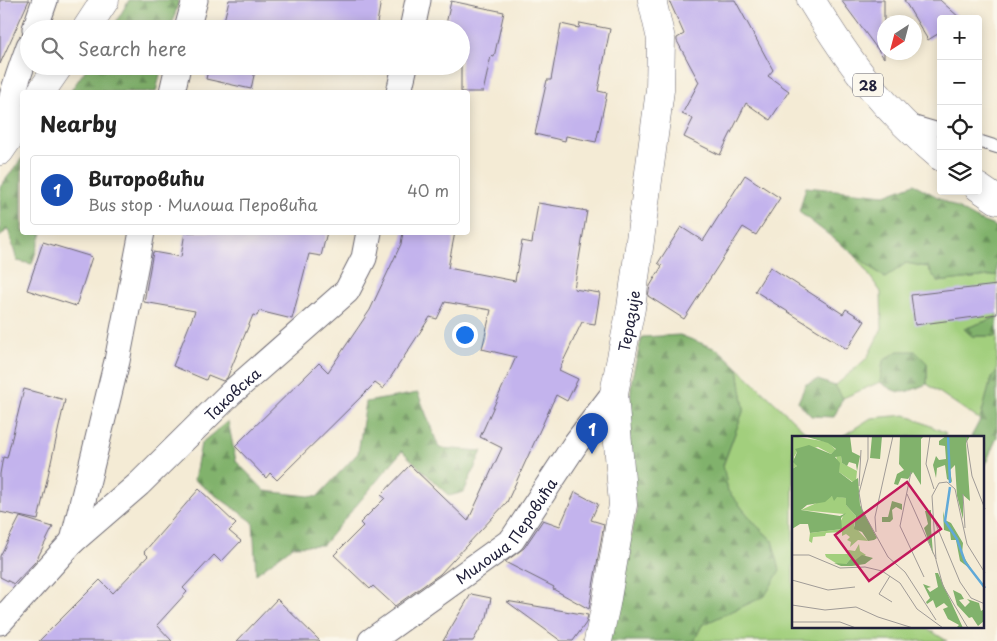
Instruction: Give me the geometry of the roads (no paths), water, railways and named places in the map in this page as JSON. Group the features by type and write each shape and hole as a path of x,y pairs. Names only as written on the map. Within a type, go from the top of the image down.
{"street":[{"path":"38,20 45,0"},
{"path":"92,20 104,0"},
{"path":"190,20 196,0"},
{"path":"414,20 418,0"},
{"name":"Теразије","path":"598,641 623,505 614,393 630,308 660,90 661,39 652,0"},
{"name":"28","path":"811,0 851,63 876,95 896,116 937,152"},
{"path":"10,136 5,134 6,116 20,73"},
{"path":"42,90 53,75"},
{"path":"172,90 176,75"},
{"path":"399,90 402,75"},
{"path":"982,190 997,200"},
{"name":"Таковска","path":"73,541 117,361 141,235"},
{"name":"Таковска","path":"0,622 73,541 139,484 231,393 346,291 364,258 368,235"},
{"name":"Милоша Перовића","path":"371,641 512,540 576,443 614,393"}],"lane":[{"path":"896,116 937,129"},
{"path":"982,142 997,147"}],"place":[{"name":"Виторовићи","path":"592,454"}]}
